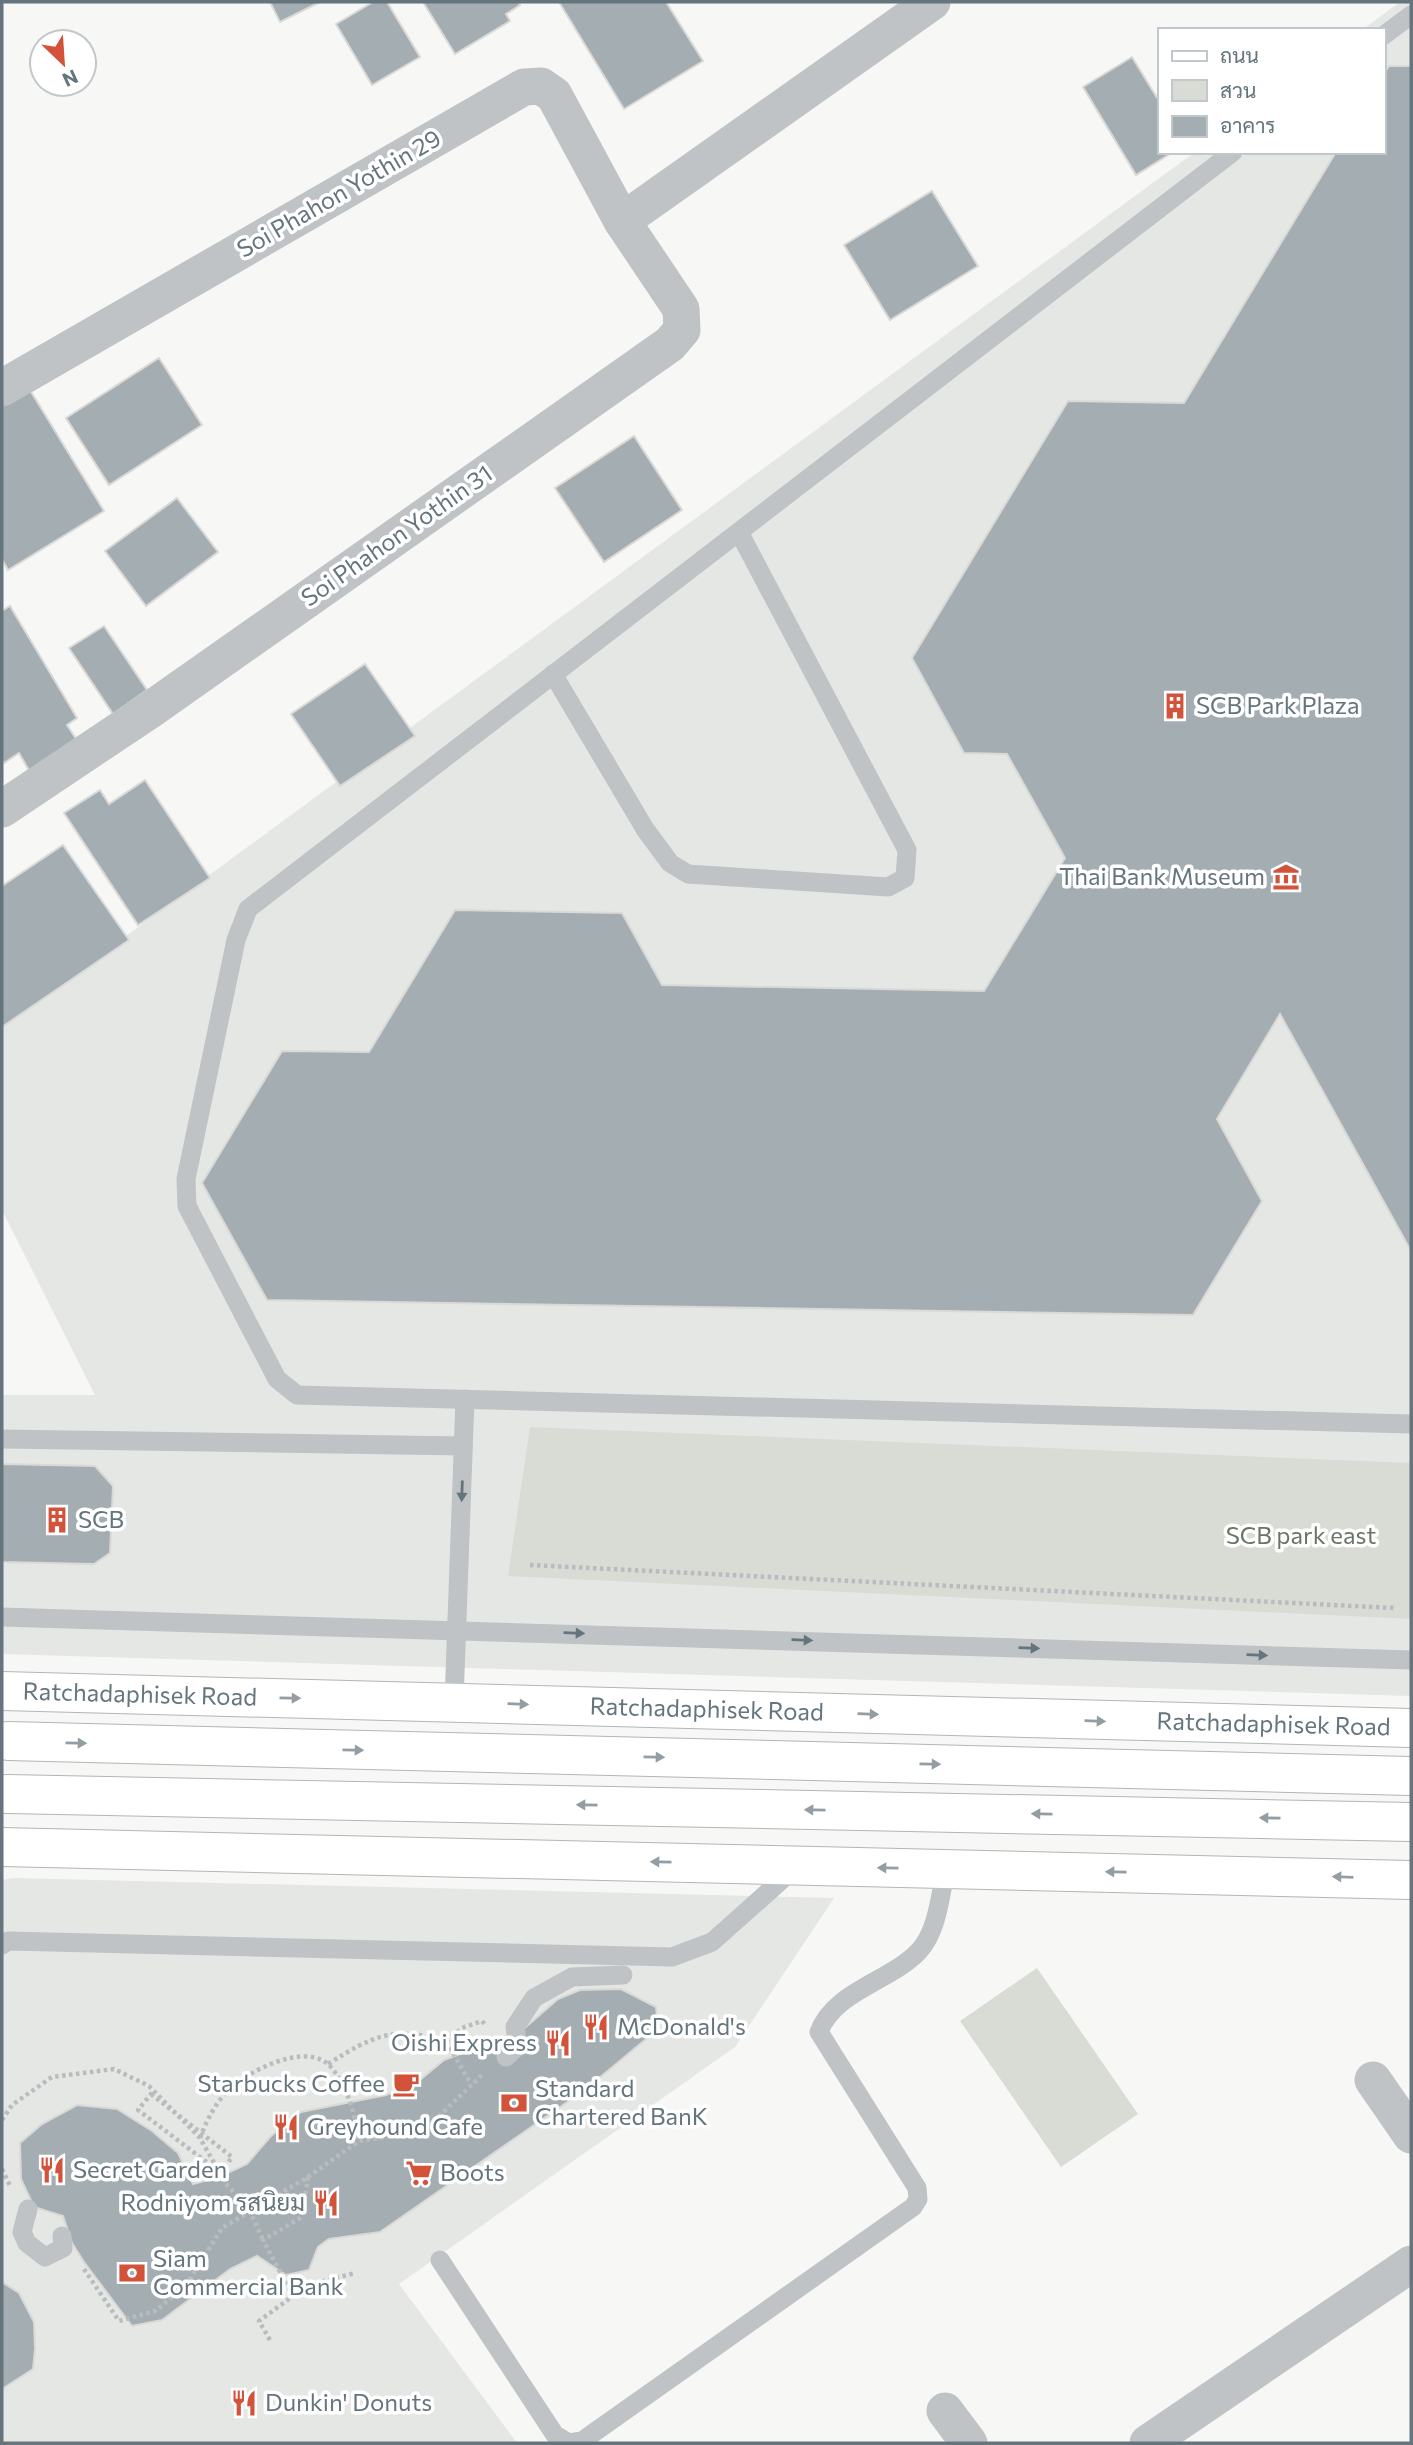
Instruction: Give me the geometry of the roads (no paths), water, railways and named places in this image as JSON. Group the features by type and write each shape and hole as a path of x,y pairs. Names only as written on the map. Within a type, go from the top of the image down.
{"main road":[{"name":"Ratchadaphisek Road","path":"2,1691 1406,1722"},
{"name":"Ratchadaphisek Road","path":"8,1741 1411,1776"},
{"path":"7,1794 1411,1822"},
{"path":"2,1847 1411,1880"}],"street":[{"path":"622,221 932,2"},
{"name":"Soi Phahon Yothin 29","path":"2,388 524,87 541,86 554,95 622,221"},
{"name":"Soi Phahon Yothin 31","path":"2,808 150,710 670,344 682,330 681,309 622,221"},
{"path":"1373,2080 1411,2135"},
{"path":"1148,2443 1411,2264"},
{"path":"945,2411 969,2443"}],"lane":[{"path":"1385,34 1411,15"},
{"path":"1230,154 248,909 236,940 186,1180 187,1206 277,1379 297,1395 1411,1424"},
{"path":"553,674 658,851 688,874 888,887 905,878 907,850 739,531"},
{"path":"454,1702 465,1399"},
{"path":"2,1439 463,1446"},
{"path":"2,1616 1411,1660"},
{"path":"2,1945 8,1941 672,1957 712,1942 798,1866"},
{"path":"440,2260 555,2435 569,2443 582,2441 913,2207 918,2200 917,2188 819,2032 830,2012 918,1952 931,1934 946,1869"},
{"path":"506,2057 518,2046 515,2027 534,1998 572,1978 623,1975"},
{"path":"28,2209 22,2232 38,2254 46,2258 62,2248 62,2236"}],"place":[{"name":"SCB Park Plaza","path":"1175,706"},
{"name":"Thai Bank Museum","path":"1286,877"},
{"name":"SCB","path":"57,1520"},
{"name":"McDonald's","path":"596,2027"},
{"name":"Oishi Express","path":"558,2043"},
{"name":"Starbucks Coffee","path":"406,2084"},
{"name":"Standard Chartered BanK","path":"514,2103"},
{"name":"Greyhound Cafe","path":"286,2127"},
{"name":"Secret Garden","path":"52,2170"},
{"name":"Boots","path":"419,2173"},
{"name":"Rodniyom รสนิยม","path":"326,2203"},
{"name":"Siam Commercial Bank","path":"132,2273"},
{"name":"Dunkin' Donuts","path":"244,2403"}],"park label":[{"name":"SCB park east","path":"1301,1536"}]}
